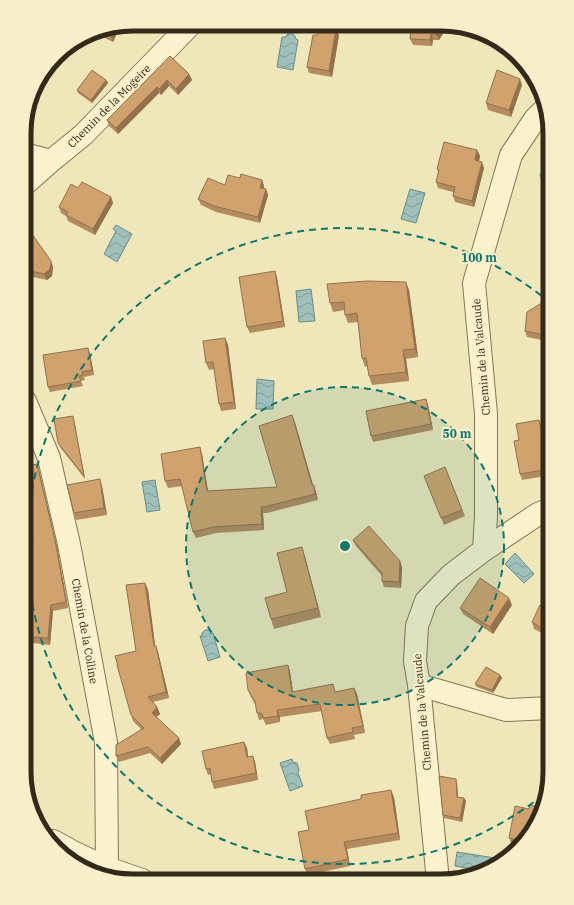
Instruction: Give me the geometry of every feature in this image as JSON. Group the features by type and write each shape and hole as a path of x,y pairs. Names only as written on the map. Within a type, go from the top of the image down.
{"street":[{"name":"Chemin de la Mogeire","path":"31,179 83,136 184,31"},
{"name":"Chemin de la Valcaude","path":"437,874 419,685 415,661 418,626 426,601 451,575 484,550 486,516 486,414 474,283 511,155 541,113"},
{"path":"31,156 51,161"},
{"name":"Chemin de la Colline","path":"31,417 49,458 69,544 106,742 106,868"},
{"path":"484,550 543,512"},
{"path":"419,685 506,710 543,708"},
{"path":"64,847 106,868 121,873"}],"water":[{"path":"288,34 293,34 298,40 293,70 277,67 282,37 285,37"},
{"path":"543,173 543,186 540,174"},
{"path":"410,189 425,193 416,223 401,219"},
{"path":"116,225 132,234 117,262 104,254 116,231 113,229"},
{"path":"311,289 315,321 299,322 296,291"},
{"path":"257,379 274,381 273,409 256,409"},
{"path":"155,480 160,510 147,512 142,482"},
{"path":"515,553 534,574 524,583 505,564"},
{"path":"205,630 209,630 213,633 220,657 208,661 200,636 202,636 202,633"},
{"path":"292,759 293,762 297,763 299,770 298,773 303,786 290,791 280,763"},
{"path":"457,852 495,858 473,869 455,866"}],"building":[{"path":"318,31 336,31 329,71 307,67 313,35 317,35"},
{"path":"411,31 438,31 436,34 431,34 430,40 410,39"},
{"path":"170,56 189,74 176,89 167,80 159,89 157,87 116,128 107,120"},
{"path":"92,70 106,80 91,100 77,90"},
{"path":"497,70 520,79 509,110 486,103"},
{"path":"444,142 477,150 475,160 482,162 472,201 453,196 455,187 436,182 439,170 437,169"},
{"path":"241,174 262,180 260,188 266,189 258,217 214,206 198,199 208,178 225,185 228,175 240,178"},
{"path":"82,182 111,197 93,229 66,215 68,212 59,207 71,184 78,188"},
{"path":"31,233 51,261 50,269 44,274 31,271"},
{"path":"275,271 283,321 247,327 239,277"},
{"path":"367,281 406,282 415,349 403,350 406,372 369,376 366,358 362,358 357,313 345,315 344,302 330,303 327,284"},
{"path":"543,302 543,335 525,331 527,312"},
{"path":"225,338 234,402 219,404 213,362 206,363 203,341"},
{"path":"88,348 92,370 82,372 83,375 79,376 81,381 48,387 43,355"},
{"path":"426,399 431,424 371,436 366,411"},
{"path":"292,415 312,485 314,485 315,494 261,507 262,524 213,527 193,532 180,479 165,481 161,454 200,447 207,491 277,487 259,426"},
{"path":"73,416 84,476 58,443 54,419"},
{"path":"539,420 541,430 543,430 543,470 520,474 514,441 519,440 516,424"},
{"path":"37,464 55,540 66,602 51,605 48,638 31,637 31,539 33,539 31,528 31,465"},
{"path":"445,467 462,510 441,518 424,476"},
{"path":"100,479 104,508 74,513 67,485"},
{"path":"369,526 400,561 399,582 382,581 382,573 353,540"},
{"path":"302,547 318,608 271,619 265,598 287,592 277,553"},
{"path":"480,578 509,598 490,627 460,608"},
{"path":"145,583 154,646 156,646 166,692 148,697 157,707 152,713 179,738 160,758 148,747 116,756 116,745 144,728 131,715 115,656 136,651 126,585"},
{"path":"540,605 543,606 543,628 532,622"},
{"path":"288,665 292,692 333,684 335,692 354,688 363,726 352,728 353,732 327,738 320,704 277,710 278,716 264,718 261,713 257,713 255,702 248,690 246,673"},
{"path":"486,667 500,675 492,690 475,684"},
{"path":"244,742 247,757 253,756 256,773 212,782 210,768 206,769 202,751"},
{"path":"439,776 456,779 457,797 464,798 460,818 443,815"},
{"path":"391,790 398,833 344,842 348,859 305,869 298,832 309,830 305,811 361,799 361,795"},
{"path":"530,805 537,807 526,828 518,839 509,838 515,806 529,809"}]}
